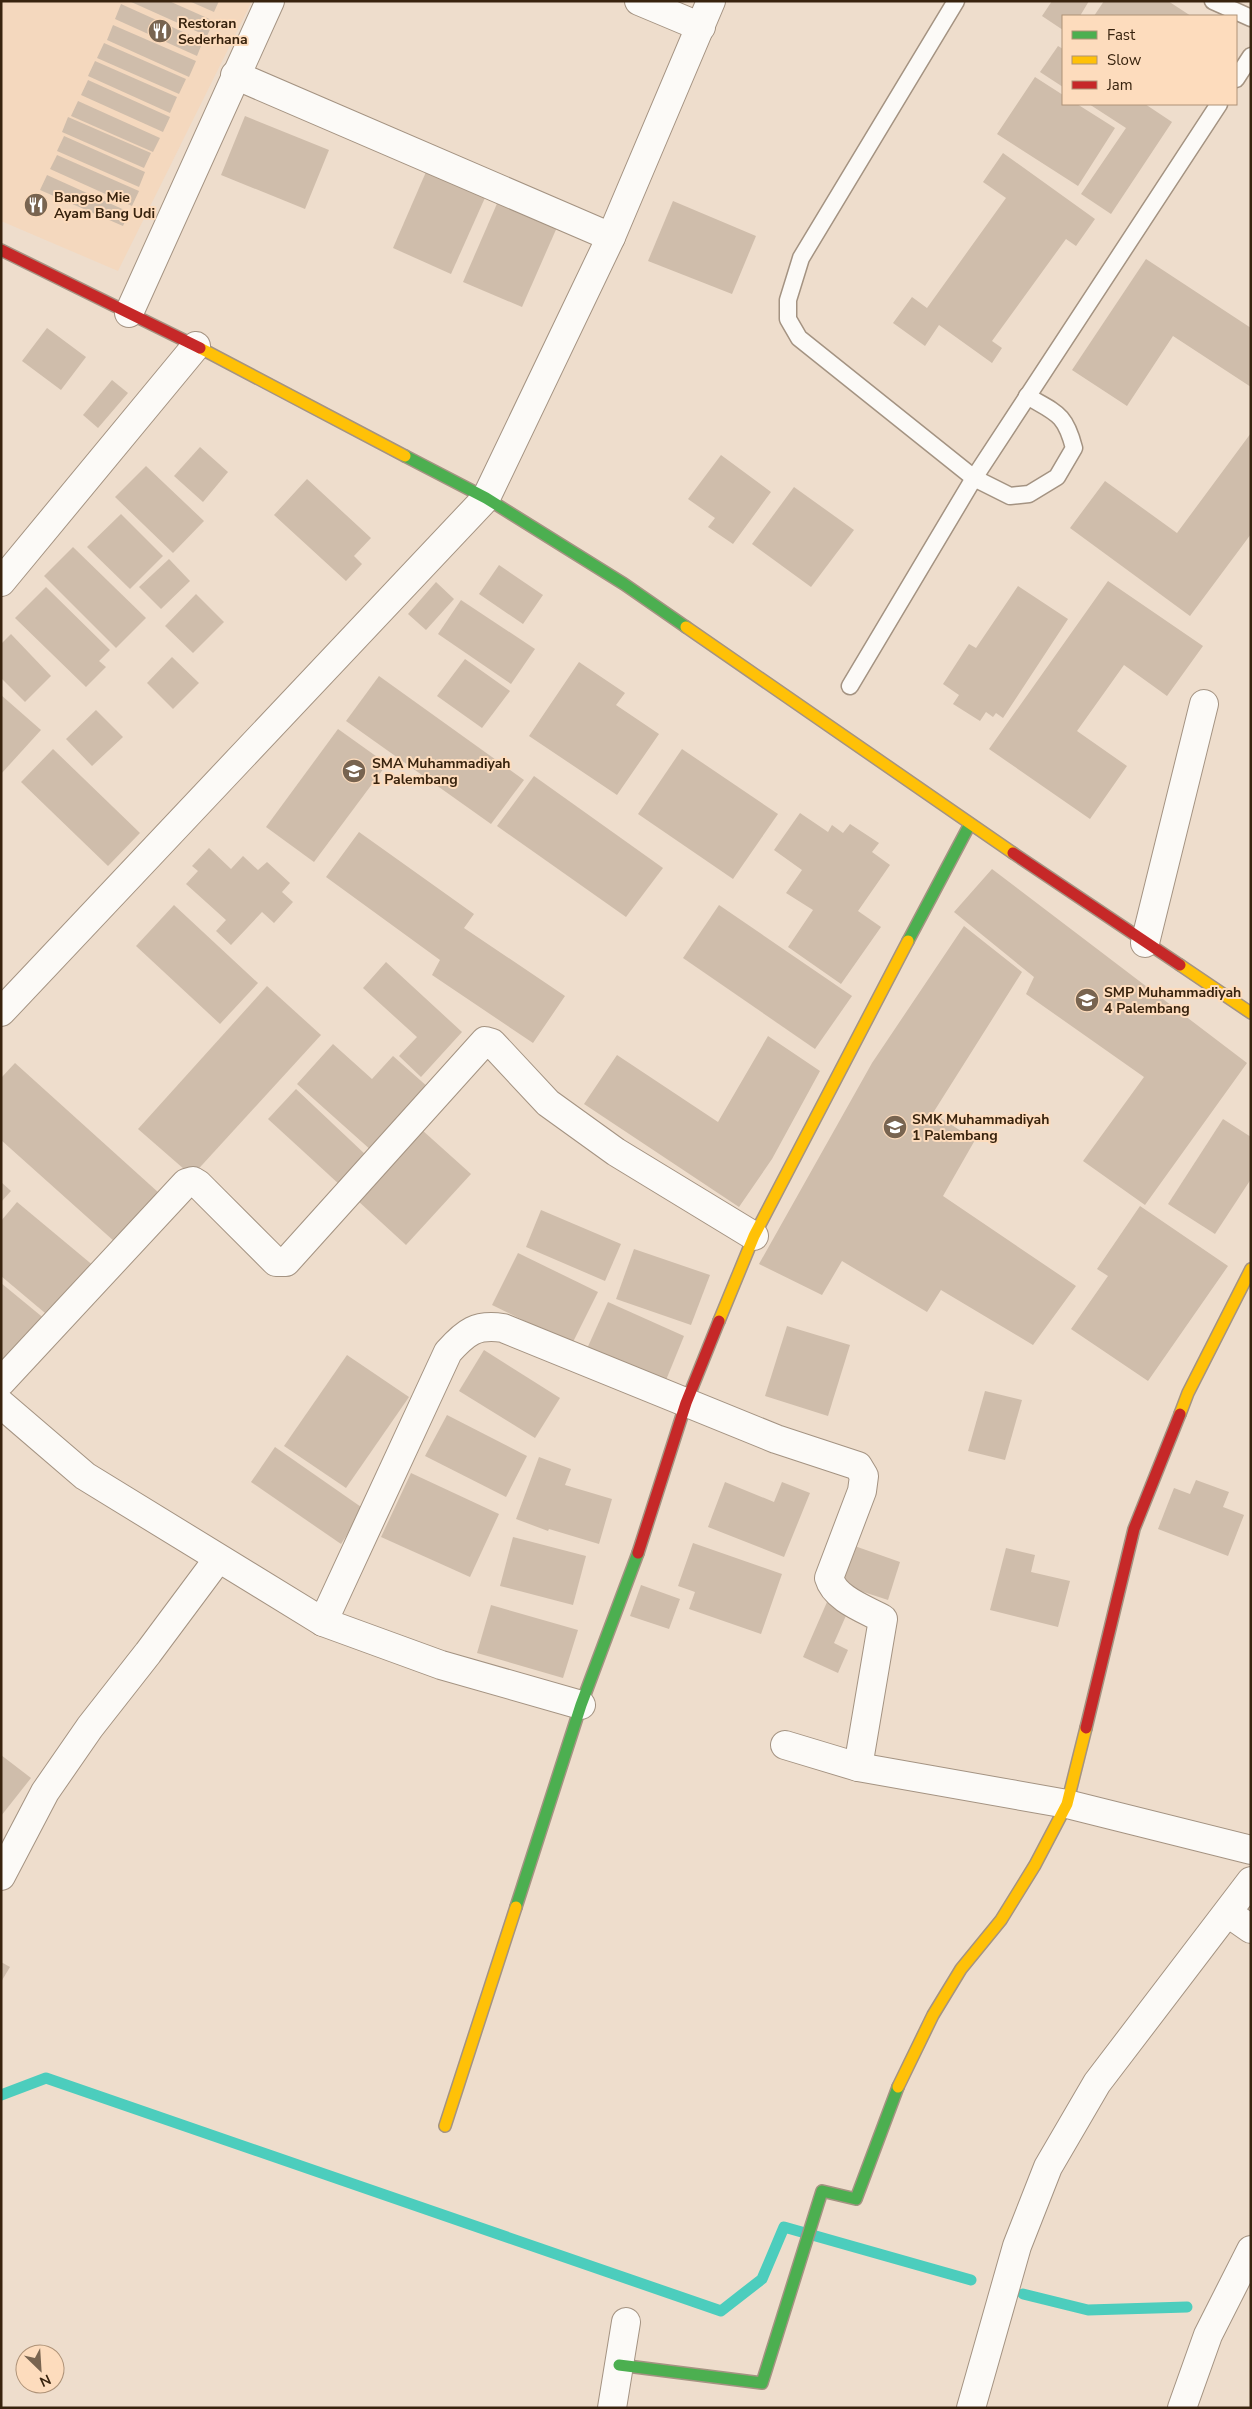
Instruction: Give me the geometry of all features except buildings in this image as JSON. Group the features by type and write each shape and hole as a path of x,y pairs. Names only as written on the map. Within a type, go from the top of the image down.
{"street":[{"path":"129,313 270,1"},
{"path":"639,1 701,27"},
{"path":"1,1012 486,498 611,237 711,1"},
{"path":"235,76 611,237"},
{"path":"1,250 196,346 486,498 624,584 970,824 1251,1014"},
{"path":"1,582 196,346"},
{"path":"1145,943 1204,704"},
{"path":"445,2126 580,1705 642,1542 686,1403 754,1236 970,824"},
{"path":"1,1382 186,1183 193,1181 198,1184 276,1262 286,1262 485,1041 492,1043 500,1054 548,1102 593,1136 754,1236"},
{"path":"619,2365 762,2384 822,2191 856,2199 891,2103 933,2015 961,1969 1001,1920 1035,1865 1068,1804 1134,1529 1188,1394 1251,1269"},
{"path":"323,1622 448,1352 472,1330 487,1326 503,1328 776,1438 858,1466 864,1476 862,1491 829,1578 832,1586 841,1595 883,1619 858,1767"},
{"path":"1,1404 85,1476 323,1622 441,1665 580,1705"},
{"path":"1,1876 45,1792 90,1727 148,1654 218,1559"},
{"path":"785,1745 858,1767 1068,1804 1251,1850"},
{"path":"971,2408 1017,2246 1048,2167 1097,2083 1228,1914 1251,1881"},
{"path":"1228,1914 1251,1929"},
{"path":"1182,2408 1208,2335 1251,2250"},
{"path":"612,2408 626,2322"}],"lane":[{"path":"956,1 800,258 788,300 788,319 799,338 974,478 1010,496 1028,494 1057,477 1074,448 1069,429 1062,416 1028,396"},
{"path":"1213,1 1251,18"},
{"path":"1237,77 1251,56"},
{"path":"850,686 974,478 1218,105"}],"shaded area":[{"path":"1,1 252,1 118,271 1,221"}],"waterway":[{"path":"1,2095 46,2078 721,2311 762,2279 784,2227 971,2280"},
{"path":"1023,2294 1088,2310 1187,2307"}],"traffic: fast":[{"path":"405,456 486,498 624,584 686,627"},
{"path":"908,941 970,824"},
{"path":"516,1907 581,1705 638,1553"},
{"path":"619,2365 762,2383 822,2191 856,2199 898,2087"}],"traffic: slow":[{"path":"200,348 405,456"},
{"path":"686,627 1013,853"},
{"path":"719,1321 754,1236 908,941"},
{"path":"1180,965 1251,1013"},
{"path":"1180,1414 1188,1393 1251,1269"},
{"path":"898,2087 933,2015 961,1969 1001,1920 1035,1865 1067,1804 1086,1728"},
{"path":"445,2126 516,1907"}],"traffic: jam":[{"path":"1,250 200,348"},
{"path":"1013,853 1180,965"},
{"path":"638,1553 686,1403 719,1321"},
{"path":"1086,1728 1134,1529 1180,1414"}],"place":[{"name":"Restoran Sederhana","path":"160,31"},
{"name":"Bangso Mie Ayam Bang Udi","path":"36,205"},
{"name":"SMA Muhammadiyah 1 Palembang","path":"354,771"},
{"name":"SMP Muhammadiyah 4 Palembang","path":"1087,1000"},
{"name":"SMK Muhammadiyah 1 Palembang","path":"895,1127"}]}
